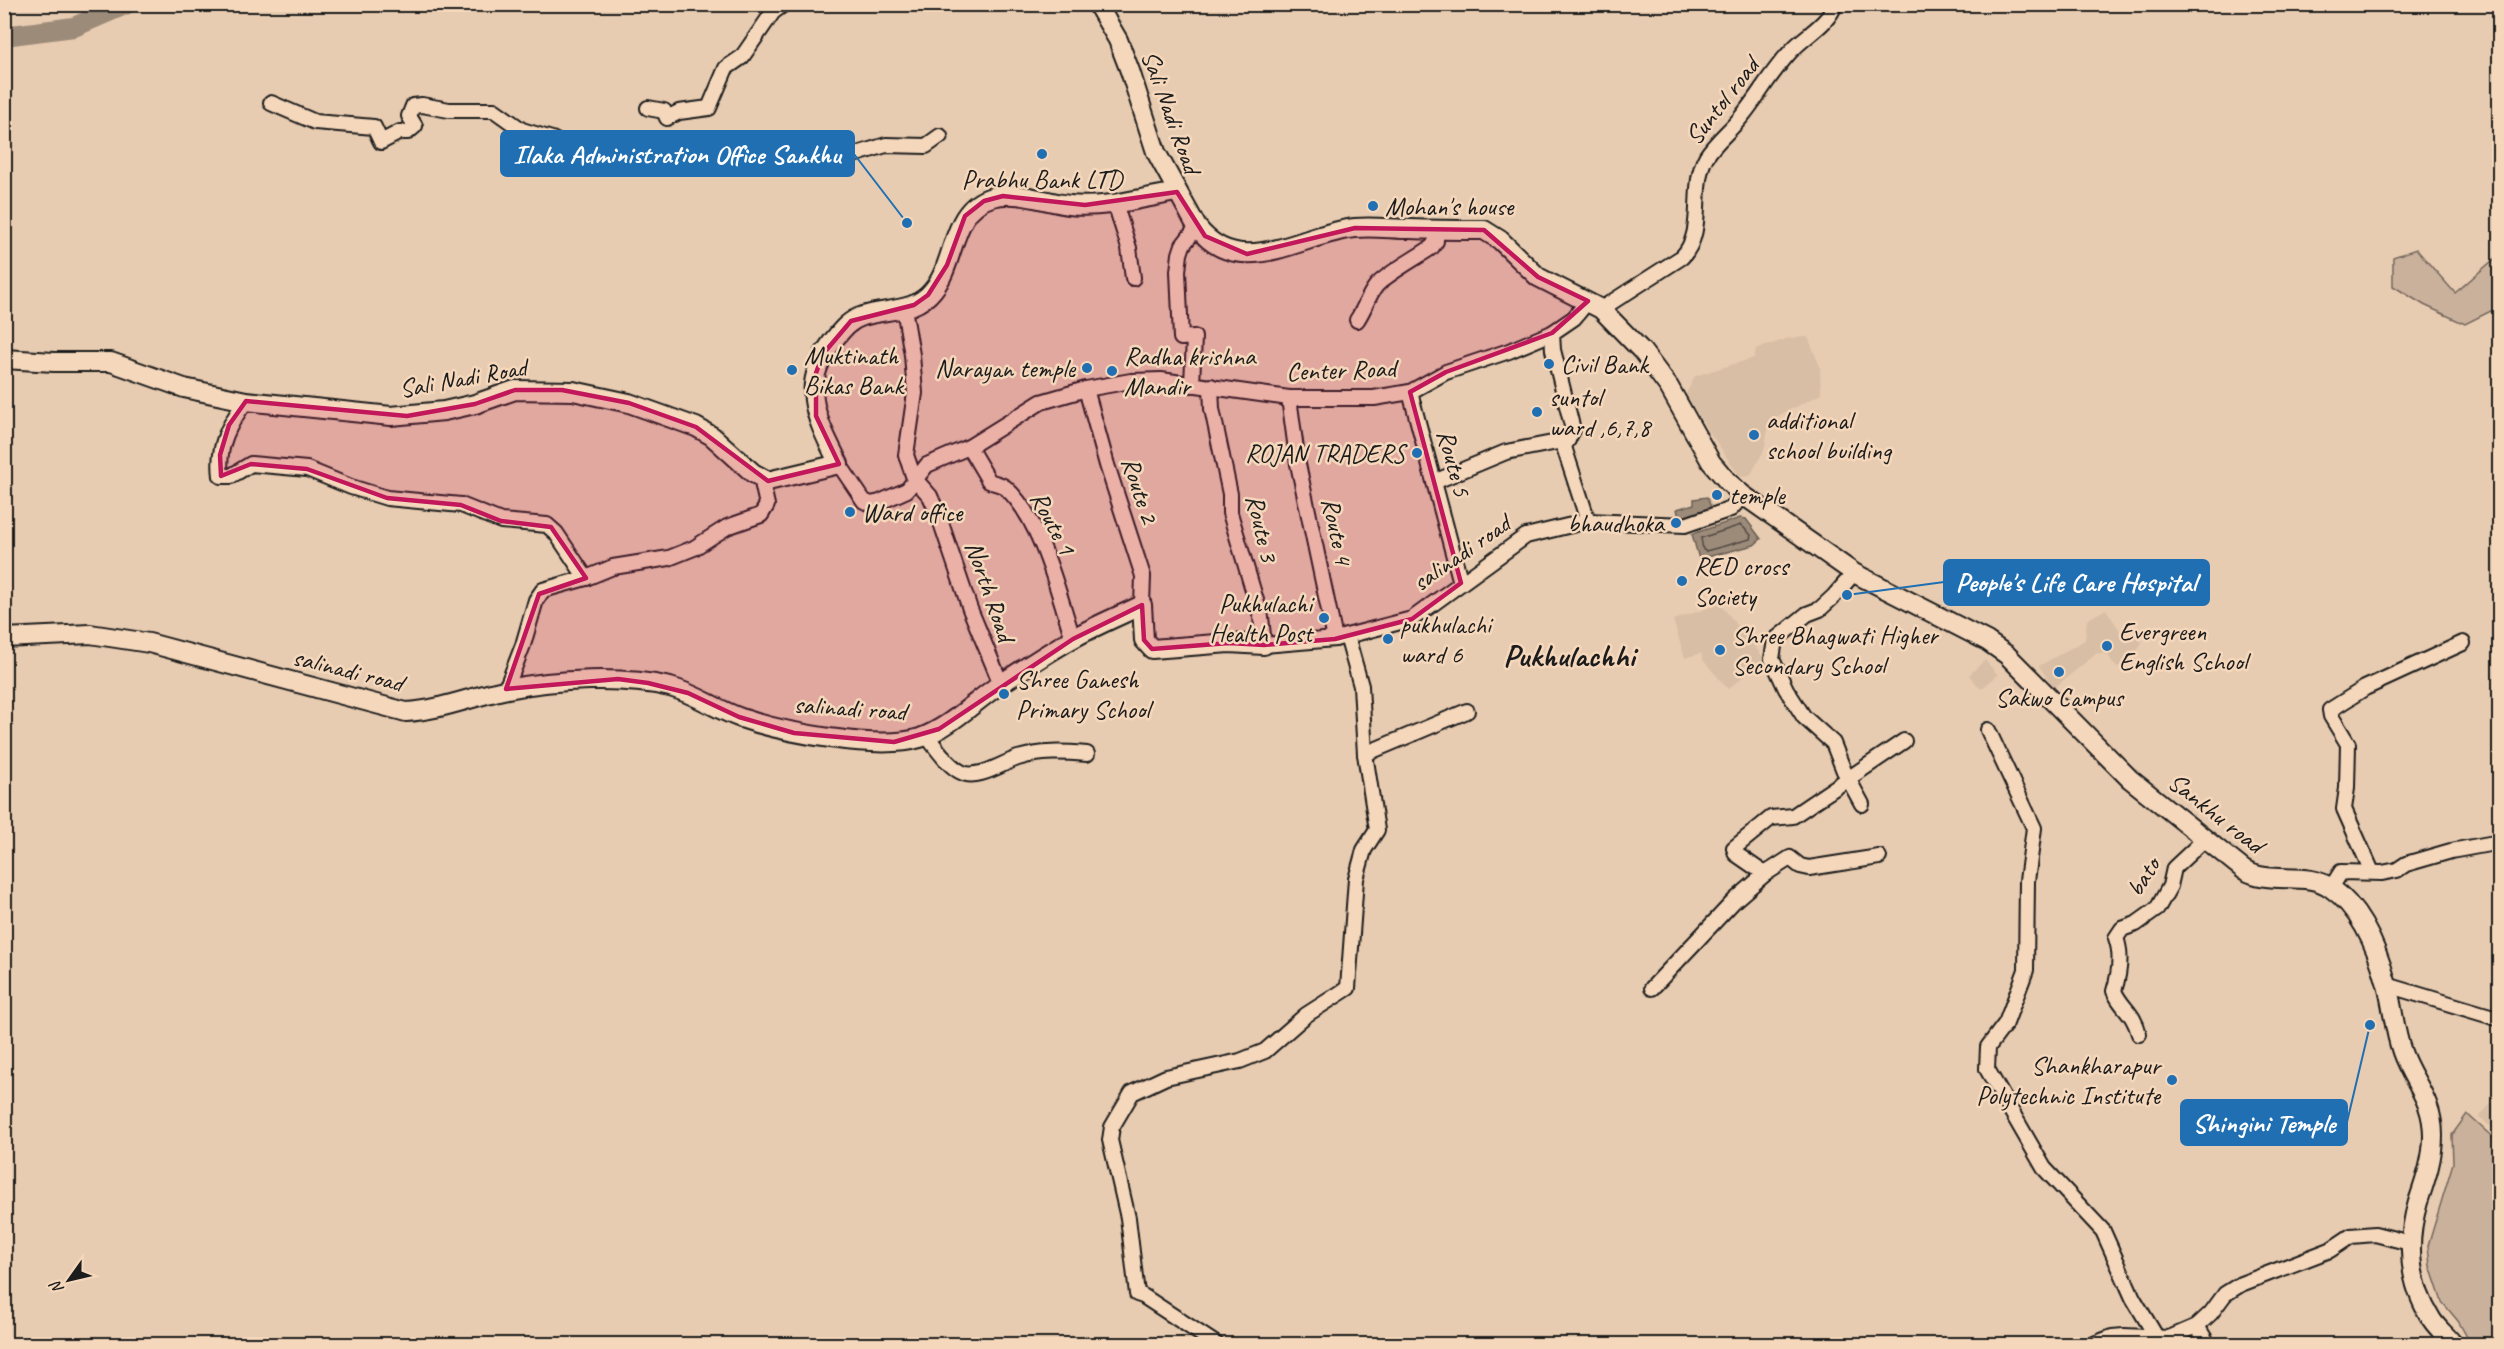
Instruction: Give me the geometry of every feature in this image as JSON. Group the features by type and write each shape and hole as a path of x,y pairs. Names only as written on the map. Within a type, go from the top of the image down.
{"main road":[{"name":"Sali Nadi Road","path":"839,464 816,416 814,389 819,363 850,321 862,316 914,305 934,289 947,265 959,227 972,208 984,201 1003,196 1032,197 1069,205 1115,203 1177,192 1156,152 1126,59 1097,4"},
{"path":"1177,192 1197,227 1205,236 1232,252 1247,254 1267,252 1331,232 1355,228 1484,230 1500,240 1538,277 1595,305"},
{"name":"Sankhu road","path":"1595,305 1642,351 1669,387 1711,462 1743,495 1854,573 1986,641 2007,655 2130,779 2253,875 2266,878 2315,879 2331,888 2346,901 2368,934 2387,985 2403,1055 2425,1096 2432,1123 2431,1159 2414,1215 2410,1243 2412,1269 2419,1296 2433,1321 2453,1344"},
{"name":"Sali Nadi Road","path":"4,359 111,362 184,388 246,400 391,416 406,416 475,404 515,390 573,391 629,403 696,427 726,447 761,478"},
{"path":"761,478 774,480 839,464"},
{"name":"salinadi road","path":"4,638 90,634 149,643 406,712 443,707 506,689 618,680 669,687 688,693 739,717 794,733 894,742 926,735 939,729 1001,684 1072,639 1142,605 1144,640 1152,649 1228,643 1264,645"}],"street":[{"path":"648,108 664,111 667,118 679,112 710,108 726,68 742,57 773,12 784,4"},
{"name":"Suntol road","path":"1595,305 1682,257 1688,251 1694,237 1698,184 1705,159 1740,118 1785,58 1830,16 1835,4"},
{"path":"271,104 315,122 374,128 381,142 400,132 408,132 415,126 409,116 414,106 422,105 449,110 494,110 522,130 552,139 588,157 596,155 637,162 660,148 666,147 708,145 736,153 858,154 886,145 926,146 940,136"},
{"path":"1115,203 1129,248 1133,278"},
{"path":"1192,385 1194,337 1181,338 1178,271 1183,244 1197,227"},
{"path":"1357,320 1367,306 1377,284 1432,247 1436,240 1436,230"},
{"name":"Center Road","path":"839,464 860,496 871,504 902,494 927,465 969,447 1030,407 1086,389 1131,381 1161,380 1289,398 1374,398 1410,392 1446,372 1509,351 1552,333 1595,305"},
{"name":"North Road","path":"904,308 912,355 915,393 906,455 914,478 930,496 974,621 1001,684"},
{"path":"1552,333 1553,350 1573,430 1564,447 1588,521"},
{"name":"Route 3","path":"1211,386 1212,409 1230,494 1230,513 1261,617 1264,645"},
{"name":"Route 2","path":"1086,389 1107,465 1143,576 1142,605"},
{"name":"Route 5","path":"1410,392 1461,583"},
{"name":"Route 4","path":"1216,1344 1137,1294 1128,1218 1111,1151 1112,1127 1132,1093 1166,1077 1240,1061 1264,1052 1306,1015 1348,988 1356,879 1364,850 1377,830 1365,754 1361,686 1341,638 1298,464 1289,398"},
{"path":"246,400 225,435 220,456 221,476 231,476 251,464 307,469 351,487 397,501 461,506 501,521 547,525 556,533 586,578"},
{"path":"1434,482 1506,452 1568,440"},
{"name":"Route 1","path":"969,447 989,481 1004,486 1028,519 1052,567 1072,639"},
{"path":"506,689 539,594 549,587 586,578 613,567 669,558 694,548 727,527 761,515 766,506 761,478"},
{"name":"salinadi road","path":"1264,645 1341,638 1412,619 1526,536 1588,521 1685,525 1731,509 1743,495"},
{"path":"1854,573 1820,609 1807,614 1775,640 1772,658 1786,689 1804,717 1833,742 1862,804"},
{"path":"2372,872 2344,809 2349,763 2348,744 2331,716 2330,710 2365,688 2463,644"},
{"path":"1365,754 1467,711"},
{"path":"1988,730 2027,808 2034,828 2027,881 2026,970 2006,1023 1988,1047 1987,1069 2044,1168 2103,1231 2133,1298 2157,1338"},
{"path":"926,735 955,768 967,774 980,773 1017,758 1044,752 1087,754"},
{"path":"1765,874 1736,854 1734,848 1771,818 1793,816 1904,741"},
{"name":"bato","path":"2139,1034 2136,1022 2128,1008 2118,1000 2114,991 2118,980 2120,948 2116,938 2122,929 2136,924 2157,909 2170,886 2174,868 2206,838"},
{"path":"2331,888 2341,872 2382,873 2451,851 2499,842"},
{"path":"1652,988 1735,900 1765,874 1790,858 1800,866 1809,868 1879,857"},
{"path":"2387,985 2499,1019"},
{"path":"2094,1344 2124,1336 2169,1338 2197,1326 2211,1313 2225,1294 2241,1284 2330,1250 2351,1236 2375,1234 2410,1243"},
{"path":"2197,1326 2208,1344"}],"highlighted area":[{"path":"1177,192 1205,236 1247,254 1355,228 1484,230 1538,277 1588,301 1552,333 1446,372 1410,392 1461,583 1412,619 1335,639 1264,645 1229,643 1152,649 1144,640 1142,605 1073,639 939,729 894,742 794,733 739,717 688,693 648,683 618,679 506,689 539,594 586,578 551,527 501,521 461,505 387,498 307,469 251,464 221,476 220,455 229,425 246,401 407,416 475,404 515,390 562,390 629,403 696,427 768,481 839,464 816,416 816,373 823,354 851,321 914,305 928,295 947,265 965,216 984,201 1003,196 1085,205"}],"shaded area":[{"path":"2416,249 2455,293 2499,255 2499,307 2465,324 2424,305 2393,286 2393,257"},
{"path":"1808,337 1820,367 1821,394 1770,420 1764,450 1750,476 1740,477 1685,396 1695,376 1754,358 1756,349 1789,338"},
{"name":"Shree Bhagwati Higher Secondary School","path":"1720,604 1765,659 1728,689 1703,660 1701,653 1685,658 1673,620"},
{"name":"Evergreen English School","path":"2106,609 2127,642 2136,637 2142,642 2138,650 2118,667 2113,664 2108,654 2097,653 2054,688 2039,666 2085,640 2087,620"},
{"path":"1985,660 1998,675 1981,689 1969,675"},
{"path":"2499,1093 2499,1132 2479,1118"},
{"path":"2467,1114 2499,1143 2499,1344 2471,1344 2458,1321 2442,1302 2430,1266 2428,1246 2453,1163 2452,1135"}],"water":[{"path":"1707,497 1712,510 1680,521 1677,509 1694,504 1694,499"},
{"path":"1740,518 1746,519 1761,539 1754,545 1699,559 1692,534"}],"waterway":[{"path":"4,36 74,27 127,4"}],"place":[{"name":"Prabhu Bank LTD","path":"1042,154"},
{"name":"Mohan's house","path":"1373,206"},
{"name":"Ilaka Administration Office Sankhu","path":"907,223"},
{"name":"Civil Bank","path":"1549,364"},
{"name":"Narayan temple","path":"1087,368"},
{"name":"Muktinath Bikas Bank","path":"792,370"},
{"name":"Radha krishna Mandir","path":"1112,371"},
{"name":"suntol ward ,6,7,8","path":"1537,412"},
{"name":"additional school building","path":"1754,435"},
{"name":"ROJAN TRADERS","path":"1417,453"},
{"name":"temple","path":"1717,495"},
{"name":"Ward office","path":"850,512"},
{"name":"bhaudhoka","path":"1676,523"},
{"name":"RED cross Society","path":"1682,581"},
{"name":"People's Life Care Hospital","path":"1847,595"},
{"name":"Pukhulachi Health Post","path":"1324,618"},
{"name":"pukhulachi ward 6","path":"1388,639"},
{"name":"Evergreen English School","path":"2107,646"},
{"name":"Shree Bhagwati Higher Secondary School","path":"1720,650"},
{"name":"Sakwo Campus","path":"2059,672"},
{"name":"Shree Ganesh Primary School","path":"1004,694"},
{"name":"Shingini Temple","path":"2370,1025"},
{"name":"Shankharapur Polytechnic Institute","path":"2172,1080"}],"district":[{"name":"Pukhulachhi","path":"1569,655"}]}
